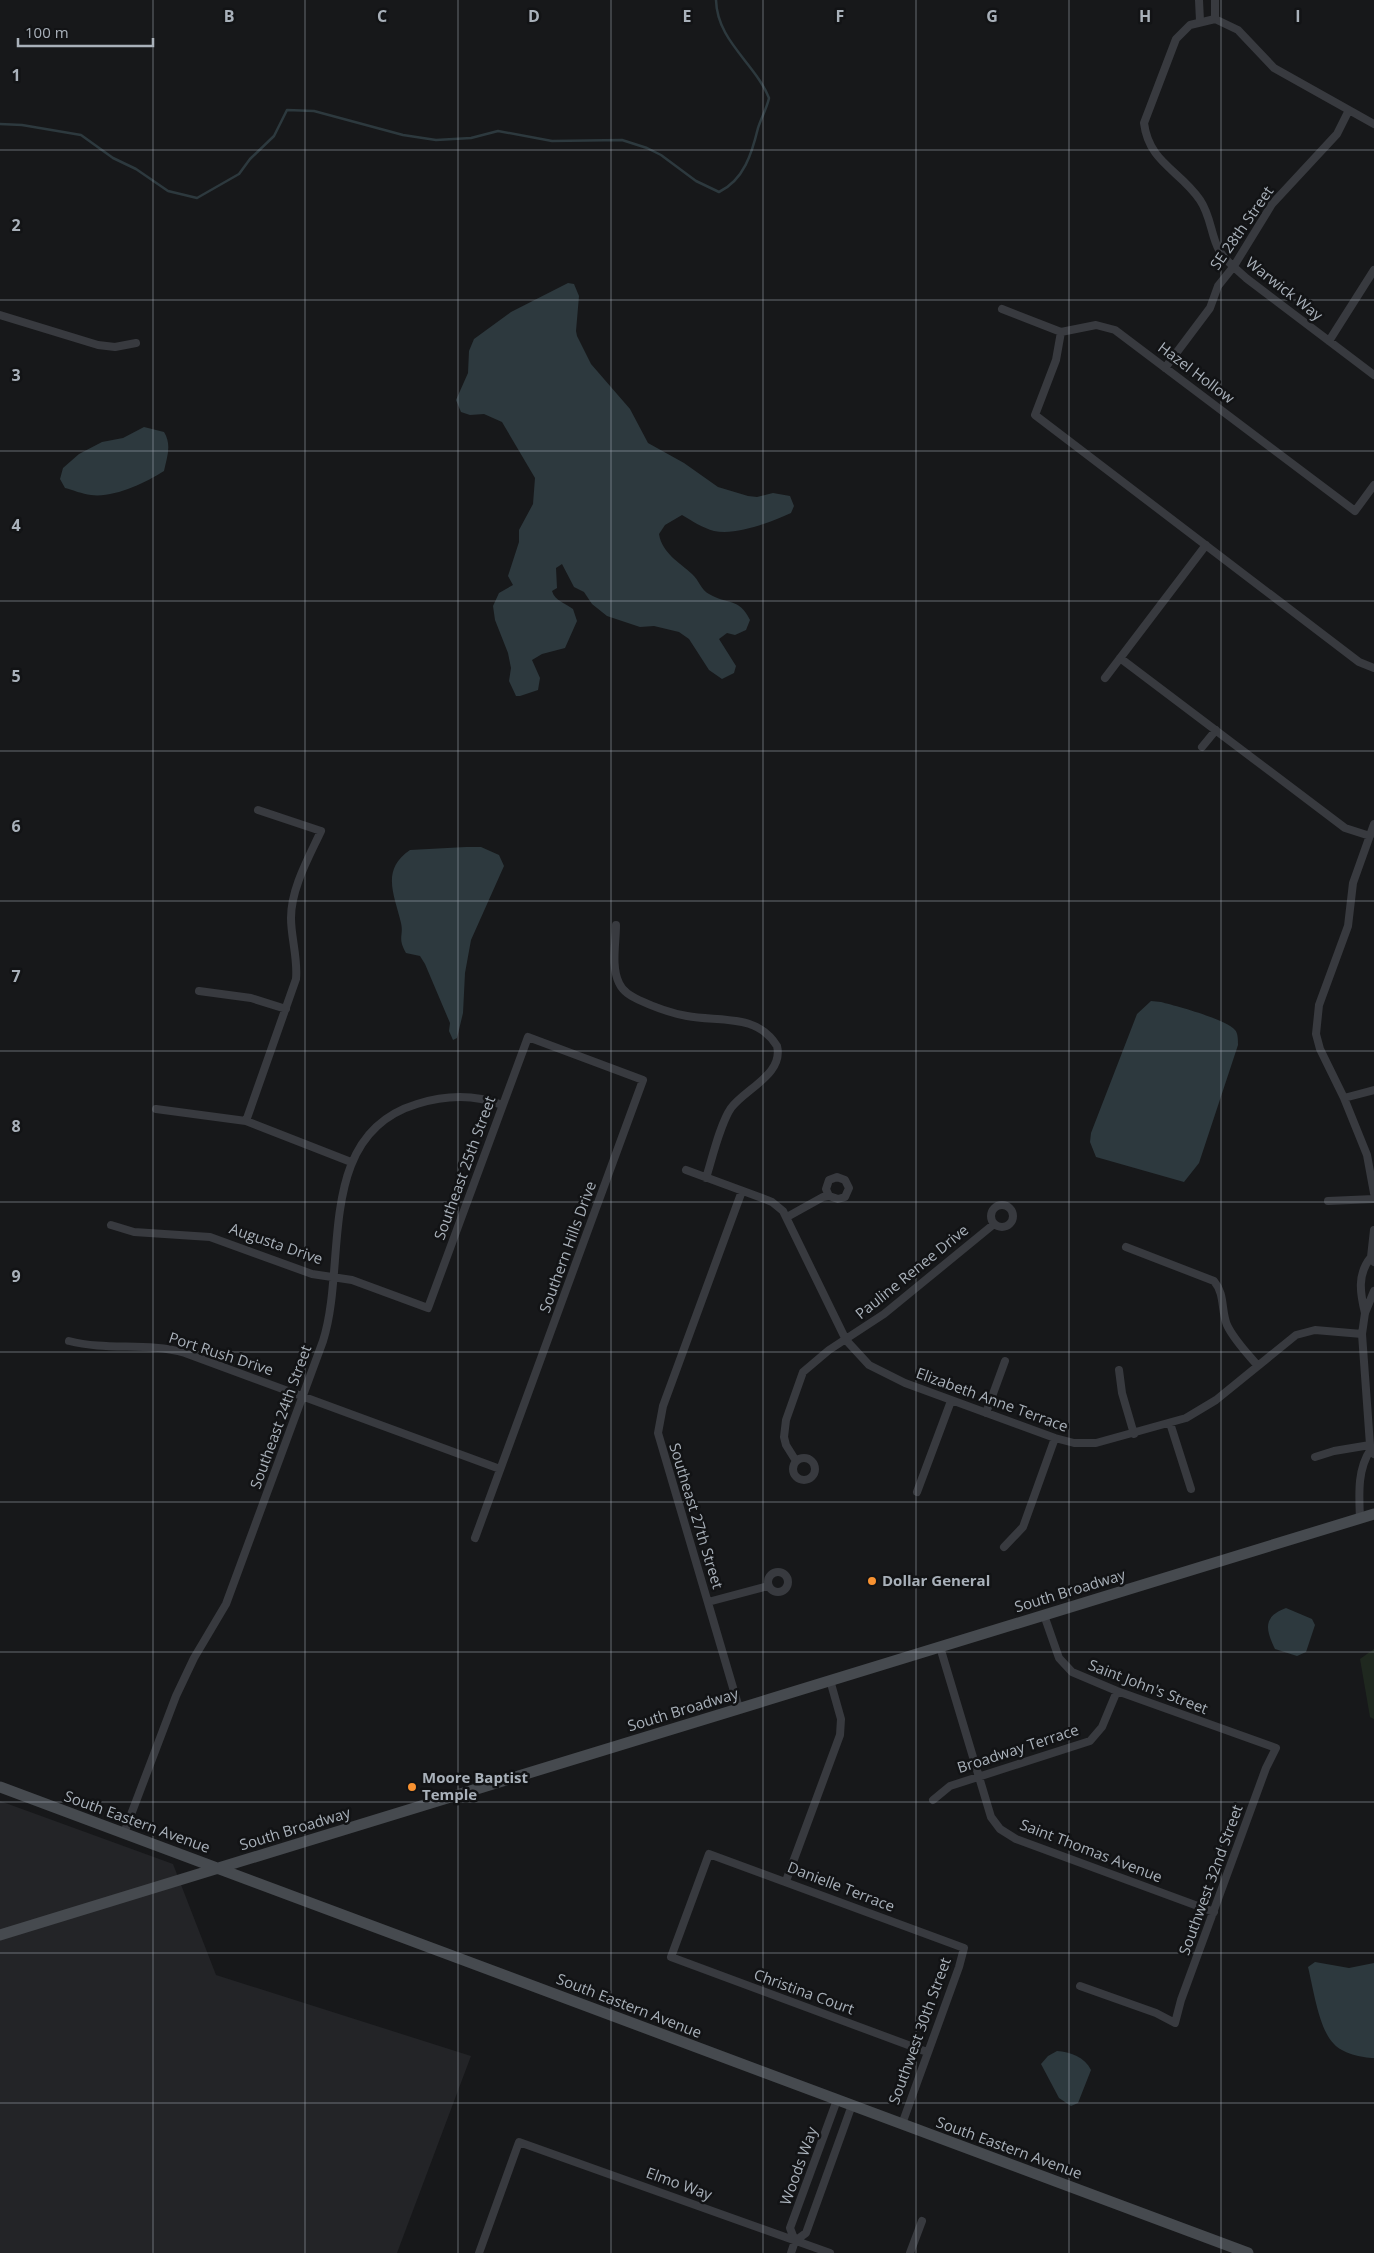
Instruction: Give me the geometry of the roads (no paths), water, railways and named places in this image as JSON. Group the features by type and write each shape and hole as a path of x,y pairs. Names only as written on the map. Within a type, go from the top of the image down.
{"street":[{"path":"1199,0 1200,21 1215,19 1238,30 1274,68 1374,124"},
{"path":"1215,0 1215,19"},
{"name":"Warwick Way","path":"1200,21 1183,30 1170,50 1144,123 1146,136 1157,157 1198,197 1206,209 1219,250 1234,266 1246,278 1374,375"},
{"name":"SE 28th Street","path":"1165,368 1210,308 1218,286 1234,266 1272,204 1337,134 1349,110"},
{"path":"1329,341 1374,270"},
{"path":"1002,309 1061,332 1056,360 1034,415 1359,662 1374,668"},
{"path":"0,315 98,345 115,346 136,343"},
{"name":"Hazel Hollow","path":"1061,332 1096,325 1115,330 1355,511 1374,485"},
{"path":"1105,678 1206,545"},
{"path":"1120,658 1345,828 1370,836"},
{"path":"1202,747 1216,730"},
{"path":"246,1121 296,979 297,968 292,927 292,905 301,877 321,831 258,810"},
{"path":"1374,824 1353,883 1348,926 1319,1005 1316,1034 1320,1049 1344,1098 1367,1154 1374,1193"},
{"path":"616,925 616,972 619,983 627,994 669,1012 689,1016 729,1018 759,1026 777,1046 778,1057 770,1071 730,1109 706,1178"},
{"path":"199,991 250,998 286,1009"},
{"name":"Southeast 25th Street","path":"428,1308 528,1037"},
{"name":"Southern Hills Drive","path":"475,1538 643,1080 528,1037"},
{"path":"1344,1098 1374,1090"},
{"name":"Southeast 24th Street","path":"124,1833 179,1688 194,1658 226,1604 328,1327 343,1186 351,1162 363,1142 385,1119 398,1110 454,1097 487,1099 502,1105"},
{"path":"156,1109 182,1114 246,1121 351,1162"},
{"name":"Elizabeth Anne Terrace","path":"686,1170 772,1202 787,1217 846,1340 869,1365 885,1375 951,1401 1074,1443 1096,1443 1134,1434 1170,1423 1202,1410 1289,1340 1304,1332 1315,1330 1362,1334"},
{"name":"Southeast 27th Street","path":"739,1708 658,1433 663,1406 742,1191"},
{"path":"787,1217 823,1197 829,1196"},
{"path":"1328,1201 1374,1199"},
{"name":"Pauline Renee Drive","path":"796,1461 786,1445 784,1437 786,1420 801,1376 815,1361 884,1314 994,1224"},
{"name":"Augusta Drive","path":"111,1225 134,1232 210,1237 312,1274 352,1280 428,1308"},
{"path":"1365,1313 1360,1286 1366,1264 1373,1255 1374,1230"},
{"path":"1126,1247 1214,1281 1221,1293 1224,1317 1232,1334 1258,1366"},
{"path":"1360,1519 1359,1486 1365,1458 1372,1449 1371,1413 1362,1334 1365,1313 1374,1291"},
{"name":"Port Rush Drive","path":"70,1341 94,1346 150,1346 171,1349 500,1469"},
{"path":"986,1413 1005,1361"},
{"path":"1119,1370 1122,1393 1134,1434"},
{"path":"917,1492 951,1401"},
{"path":"1170,1423 1191,1489"},
{"path":"1004,1547 1023,1527 1055,1438"},
{"path":"1315,1457 1334,1451 1372,1449"},
{"name":"South Broadway","path":"0,1935 1374,1514"},
{"path":"708,1602 768,1586"},
{"name":"Saint John's Street","path":"1044,1615 1054,1648 1064,1666 1072,1672 1116,1691 1276,1748"},
{"name":"Saint Thomas Avenue","path":"940,1647 991,1817 995,1824 1007,1834 1214,1912"},
{"path":"786,1881 840,1736 841,1719 830,1680"},
{"name":"Broadway Terrace","path":"934,1800 950,1786 1090,1740 1102,1727 1116,1691"},
{"name":"Southwest 32nd Street","path":"1080,1986 1175,2023 1181,2000 1266,1768 1276,1748"},
{"name":"South Eastern Avenue","path":"0,1788 1248,2253"},
{"name":"Danielle Terrace","path":"671,1956 709,1854 964,1948"},
{"name":"Southwest 30th Street","path":"902,2124 959,1967 964,1948"},
{"name":"Christina Court","path":"671,1956 927,2052"},
{"name":"Woods Way","path":"795,2241 790,2228 838,2100"},
{"name":"Woods Way","path":"791,2253 795,2241 806,2232 852,2105"},
{"name":"Elmo Way","path":"479,2253 519,2142 830,2253"},
{"path":"910,2253 922,2220"}],"waterway":[{"path":"0,124 22,125 81,135 113,158 136,169 168,191 197,198 239,174 250,159 274,136 287,110 314,111 403,135 436,140 471,138 498,131 552,141 622,140 647,148 661,155 696,181 719,192 728,187 746,165 769,98 763,85 723,28 718,15 716,0"}],"place":[{"name":"Dollar General","path":"872,1581"},
{"name":"Moore Baptist Temple","path":"412,1787"}]}
